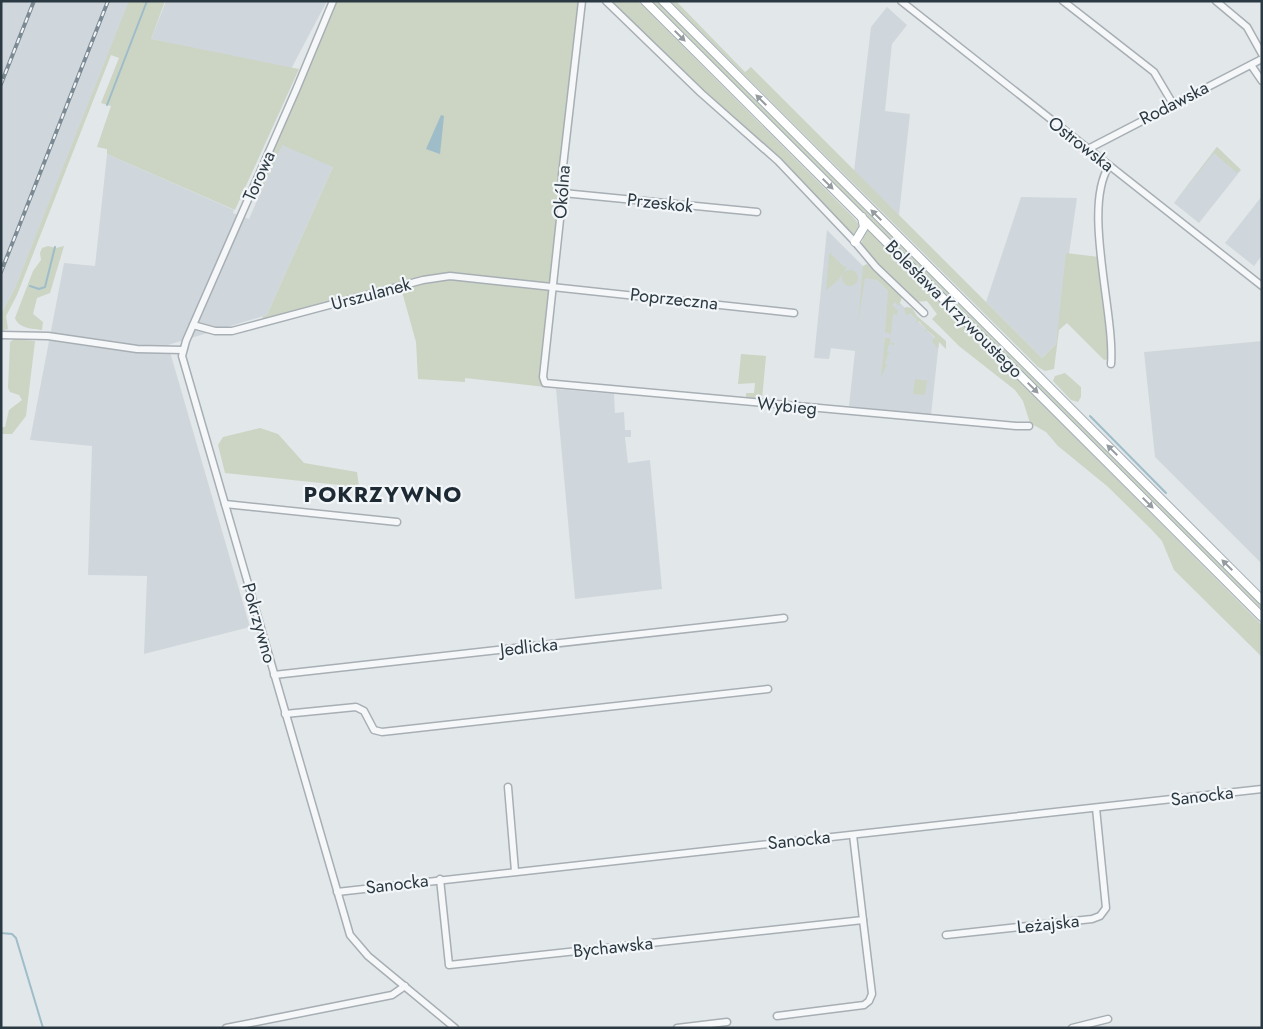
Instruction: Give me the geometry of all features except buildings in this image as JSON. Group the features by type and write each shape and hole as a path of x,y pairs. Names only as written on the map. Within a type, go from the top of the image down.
{"main road":[{"name":"Bolesława Krzywoustego","path":"645,1 1262,617"},
{"name":"Bolesława Krzywoustego","path":"663,1 1262,600"},
{"path":"855,242 864,227 862,217"}],"street":[{"name":"Torowa","path":"182,350 290,106 333,1"},
{"name":"Okólna","path":"545,383 543,377 563,193 562,175 582,1"},
{"name":"Bolesława Krzywoustego","path":"606,1 701,93 778,161 855,242 876,268 924,313"},
{"name":"Ostrowska","path":"901,1 1262,286"},
{"path":"1063,1 1154,72 1173,104"},
{"path":"1216,1 1247,26 1262,54"},
{"name":"Rodawska","path":"1088,149 1262,59"},
{"path":"1251,64 1262,81"},
{"path":"1109,166 1103,178 1098,215 1111,364"},
{"name":"Przeskok","path":"563,193 756,212"},
{"name":"Urszulanek","path":"193,325 215,331 232,331 441,277 465,277 553,286"},
{"name":"Poprzeczna","path":"553,286 794,312"},
{"path":"1,335 48,336 137,349 182,350"},
{"name":"Pokrzywno","path":"182,350 285,714 337,892 354,941 368,956 455,1028"},
{"name":"Wybieg","path":"545,383 825,410 1029,426"},
{"path":"225,504 397,522"},
{"name":"Jedlicka","path":"274,675 784,618"},
{"path":"285,714 356,707 364,712 374,730 382,732 768,688"},
{"path":"508,787 515,871"},
{"name":"Sanocka","path":"337,892 440,879 1262,789"},
{"name":"Leżajska","path":"946,935 1092,920 1100,916 1106,908 1096,808"},
{"path":"777,1016 864,1005 869,1001 872,994 854,835"},
{"name":"Bychawska","path":"440,879 449,965 863,920"},
{"path":"226,1028 392,995 405,986"},
{"path":"1072,1028 1108,1019"},
{"path":"677,1028 726,1022"}],"shaded area":[{"path":"1,1 130,1 15,288 1,314"},
{"path":"166,1 327,1 290,71 151,39"},
{"path":"343,1 333,167 267,315 168,345 250,627 144,654 147,576 88,575 92,446 30,440 64,263 95,266 107,154 234,210 233,213 249,219"},
{"path":"887,7 907,25 892,44 885,111 910,114 899,215 854,171 871,27"},
{"path":"1217,147 1241,170 1199,223 1174,203"},
{"path":"1262,196 1262,255 1254,266 1225,243"},
{"path":"1021,197 1077,198 1056,344 1042,358 986,302"},
{"path":"827,230 939,342 931,415 849,406 855,351 831,348 829,359 814,358"},
{"path":"1262,341 1262,564 1155,457 1144,352"},
{"path":"556,389 614,394 615,413 624,412 625,430 631,430 631,437 625,437 628,463 650,460 662,589 575,599"}],"green space":[{"path":"129,1 165,1 151,39 299,69 235,210 107,154 107,149 97,147 111,106 101,103 119,58 111,55 17,295 6,316 8,329 1,331 1,314 15,288"},
{"path":"336,1 580,1 551,280 548,283 458,274 262,319 263,316 267,315 333,167 282,145 259,196 256,190"},
{"path":"611,1 638,1 855,219 860,226 857,235 850,234 788,167 708,96"},
{"path":"650,1 658,1 1262,604 1262,612"},
{"path":"670,1 676,1 745,72 751,67 1042,358 1056,344 1066,253 1099,257 1109,359 1104,360 1067,323 1059,330 1054,369 1045,371 1038,367"},
{"path":"1217,147 1240,169 1237,173 1214,153 1174,203"},
{"path":"866,227 1262,625 1262,657 1174,570 1162,541 1150,528 1107,486 1058,446 1046,432 1030,423 1023,401 1015,390 959,346 932,319 937,314 927,301 915,302 878,267 861,246"},
{"path":"48,246 56,248 64,246 50,293 37,298 33,314 43,322 42,330 22,326 15,318 33,271 41,260 40,253 42,248"},
{"path":"833,250 831,254 844,267 847,266 839,279 826,290 829,255"},
{"path":"867,264 902,297 899,306 895,302 892,305 898,311 897,315 893,314 891,334 885,332 888,291 877,280 865,278 858,323 863,266"},
{"path":"847,270 853,270 858,275 856,284 847,286 842,281 842,275"},
{"path":"453,278 547,290 549,292 542,381 545,387 465,378 465,382 418,379 416,342 401,288"},
{"path":"906,307 912,308 917,316 946,341 946,349 939,342 938,349 932,341 935,337 927,330 924,333 926,329 919,321 915,324 917,320 910,313 907,316 904,309"},
{"path":"885,338 890,338 890,343 894,343 894,345 889,344 887,352 891,354 888,354 885,364 887,365 881,377"},
{"path":"14,339 35,341 26,416 12,434 1,434 1,427 5,427 9,410 22,400 19,395 10,392 8,388 10,342"},
{"path":"741,354 766,356 762,399 746,397 746,393 754,393 755,383 738,384"},
{"path":"1065,373 1081,387 1081,397 1078,402 1071,400 1053,381 1055,376"},
{"path":"915,379 932,381 927,381 925,395 913,394"},
{"path":"260,428 278,434 304,463 357,472 359,487 225,473 218,445 223,437"}],"water":[{"path":"441,115 444,116 440,154 426,149"}],"waterway":[{"path":"107,105 147,1"},
{"path":"30,286 39,289 45,287 55,247"},
{"path":"1090,416 1166,493"},
{"path":"1,933 12,934 16,938 43,1028"}],"railway":[{"path":"1,84 34,1"},
{"path":"1,272 108,1"}],"district":[{"name":"POKRZYWNO","path":"383,494"}]}
